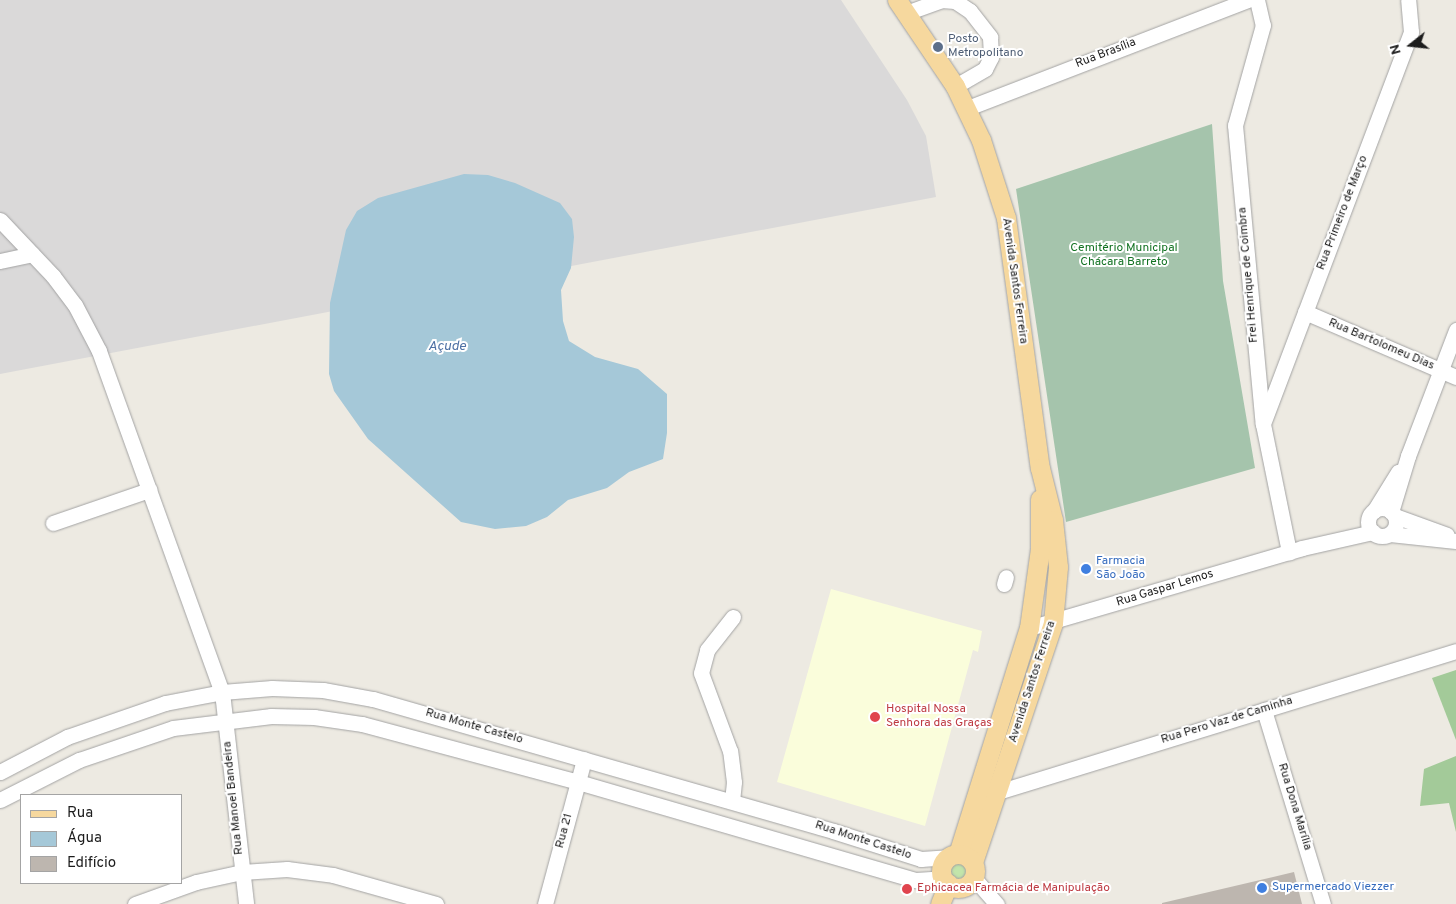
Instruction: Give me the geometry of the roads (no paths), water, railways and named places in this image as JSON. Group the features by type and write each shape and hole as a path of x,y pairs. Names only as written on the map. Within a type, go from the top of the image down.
{"main road":[{"name":"Avenida Santos Ferreira","path":"901,6 956,86 981,140 1006,218 1040,468 1053,520 1058,566 1054,623 998,792 940,904"},
{"name":"Avenida Santos Ferreira","path":"952,904 958,871 1029,628 1040,549 1040,468"}],"street":[{"path":"901,6 941,0 956,1 970,10 990,37 991,57 985,69 956,86"},
{"name":"Rua Brasília","path":"965,109 1248,0"},
{"name":"Frei Henrique de Coimbra","path":"1257,0 1264,25 1235,125 1263,424 1295,550"},
{"name":"Rua Primeiro de Março","path":"1263,424 1412,32 1408,0"},
{"name":"Rua Manoel Bandeira","path":"0,220 5,238 32,254 75,305 99,351 222,692 246,904"},
{"path":"0,261 32,254"},
{"name":"Rua Bartolomeu Dias","path":"1305,312 1456,376"},
{"path":"1390,534 1395,528 1393,514 1408,456 1456,330"},
{"path":"1372,522 1408,456"},
{"path":"53,523 149,490"},
{"path":"1372,522 1383,508 1456,540"},
{"path":"1372,522 1381,536 1390,534 1456,540"},
{"name":"Rua Gaspar Lemos","path":"1029,628 1054,623 1295,550 1372,522"},
{"path":"732,801 734,782 730,751 701,673 707,650 733,617"},
{"name":"Rua Pero Vaz de Caminha","path":"998,792 1456,651"},
{"name":"Rua Monte Castelo","path":"0,772 67,738 118,718 165,703 222,692 272,688 323,690 372,699 732,801 958,871"},
{"name":"Rua Dona Marília","path":"1264,710 1323,904"},
{"name":"Rua Monte Castelo","path":"0,800 79,760 124,742 173,728 271,716 314,717 362,724 578,782 916,880 958,871"},
{"name":"Rua 21","path":"545,904 584,759"},
{"path":"135,904 196,882 242,872 287,869 333,874 436,904"},
{"path":"958,871 997,904"}],"water":[{"name":"Açude","path":"464,174 488,175 515,183 560,203 572,219 574,237 571,268 561,290 563,321 569,341 595,357 638,369 667,394 667,433 663,459 629,472 607,488 568,500 547,517 526,526 495,529 461,522 368,439 334,391 329,374 330,303 346,230 357,211 378,198"}],"place":[{"name":"Posto Metropolitano","path":"938,47"},
{"name":"Farmacia São João","path":"1086,569"},
{"name":"Hospital Nossa Senhora das Graças","path":"875,717"},
{"name":"Supermercado Viezzer","path":"1262,888"},
{"name":"Ephicacea Farmácia de Manipulação","path":"907,889"}],"park label":[{"name":"Cemitério Municipal Chácara Barreto","path":"1124,256"}]}
